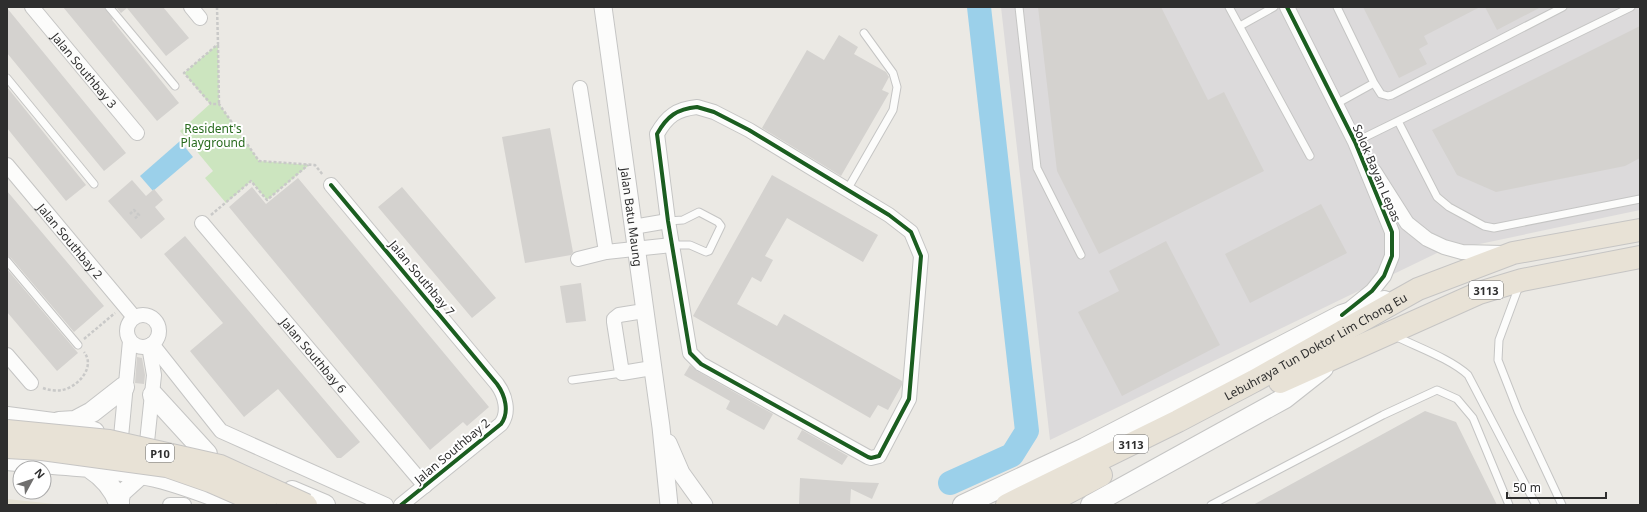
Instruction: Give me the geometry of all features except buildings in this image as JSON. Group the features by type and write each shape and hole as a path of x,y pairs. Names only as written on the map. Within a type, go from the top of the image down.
{"highway":[{"name":"Lebuhraya Tun Doktor Lim Chong Eu","path":"1044,505 1257,386 1418,289 1513,253 1640,230"},
{"name":"Lebuhraya Tun Doktor Lim Chong Eu","path":"1007,505 1178,421 1257,386 1341,353 1479,293 1522,280 1640,257"},
{"name":"P10","path":"7,431 109,441 220,466 306,505"},
{"name":"P10","path":"7,447 42,449 167,466 210,481 265,505"}],"main road":[{"path":"963,505 1099,441 1342,315 1418,289"},
{"path":"1091,505 1285,398 1341,353"},
{"path":"53,423 75,421 92,412 124,387"},
{"path":"153,395 207,454"},
{"path":"7,417 53,423 207,454 325,505"},
{"path":"7,460 117,470 204,491 237,505"},
{"path":"90,468 108,482 120,501"}],"street":[{"name":"Jalan Southbay 3","path":"32,7 137,133"},
{"path":"191,7 200,18"},
{"name":"Jalan Batu Maung","path":"603,7 661,427 670,505"},
{"name":"Solok Bayan Lepas","path":"1287,7 1355,142 1392,232 1392,256 1384,276 1372,291 1342,315"},
{"path":"580,88 606,252"},
{"path":"697,107 714,112 749,130 889,215 911,232 921,256 909,399 881,453 875,458 868,457 695,359 688,345 668,221 657,134 664,122 671,115 686,108 697,107"},
{"name":"Solok Bayan Lepas","path":"1355,142 1407,223 1427,238 1444,247 1462,252 1513,253"},
{"name":"Jalan Southbay 2","path":"7,165 134,317"},
{"name":"Jalan Southbay 7","path":"331,185 497,384"},
{"path":"633,227 668,221"},
{"name":"Jalan Southbay 6","path":"202,223 425,486"},
{"path":"578,259 606,252 637,250 672,245"},
{"path":"644,311 619,315 614,319 622,373 652,368"},
{"path":"143,314 155,320 159,333 150,345 154,375 153,395 142,475 120,501 117,470 121,437 124,387 130,341 126,331 130,320 143,314"},
{"path":"130,341 139,346 150,345"},
{"path":"150,345 221,431 386,505"},
{"path":"7,354 31,383"},
{"name":"Jalan Southbay 2","path":"401,505 501,424 505,418 505,399 497,384"},
{"name":"Jalan Batu Maung","path":"661,427 681,473 704,505"},
{"path":"170,505 184,505"}],"lane":[{"path":"109,7 175,86"},
{"path":"1019,7 1037,168 1081,255"},
{"path":"1229,7 1310,156"},
{"path":"1240,26 1274,7"},
{"path":"1337,7 1374,83 1381,94 1392,95 1563,7"},
{"path":"1355,142 1631,7"},
{"path":"847,190 893,110 896,87 893,73 864,34"},
{"path":"7,78 94,184"},
{"path":"1336,104 1374,83"},
{"path":"1398,121 1437,197 1449,207 1484,226 1494,228 1640,199"},
{"path":"668,221 683,220 699,212 718,222 721,226 709,251 706,252 690,245 672,245"},
{"path":"7,261 78,345"},
{"path":"1522,280 1499,340 1498,360 1518,411 1562,505"},
{"path":"1389,332 1449,361 1468,375 1536,505"},
{"path":"572,380 622,373"},
{"path":"1210,505 1383,415 1438,390 1457,398 1473,418 1509,505"}],"path":[{"path":"217,7 219,104 259,161 315,165 331,185"},
{"path":"218,44 184,73 211,104 219,104"},
{"path":"202,223 252,181 267,200 309,165"},
{"path":"130,214 134,210 139,215 134,219"},
{"path":"31,383 47,389 60,390 68,388 84,375 89,367 89,357 78,345 124,305"}],"shaded area":[{"path":"1001,7 1640,7 1640,210 1437,253 1050,440"},
{"path":"7,499 64,505 7,505"}],"green space":[{"name":"Resident's Playground","path":"218,44 219,104 259,161 309,165 267,200 251,181 226,203 205,178 213,171 180,131 210,104 184,73"}],"water":[{"path":"180,141 193,157 153,191 140,176"}],"waterway":[{"path":"950,483 1012,455 1027,431 979,7"}],"cycle path":[{"path":"1287,7 1355,142 1392,232 1392,256 1384,276 1372,291 1342,315"},
{"path":"697,107 714,112 749,130 889,215 911,232 921,256 909,399 879,456 871,458 868,457 701,364 690,353 668,221 657,134 665,122 673,114 697,107"},
{"path":"331,185 497,384 504,398 506,409 504,419 501,424 401,505"}]}
